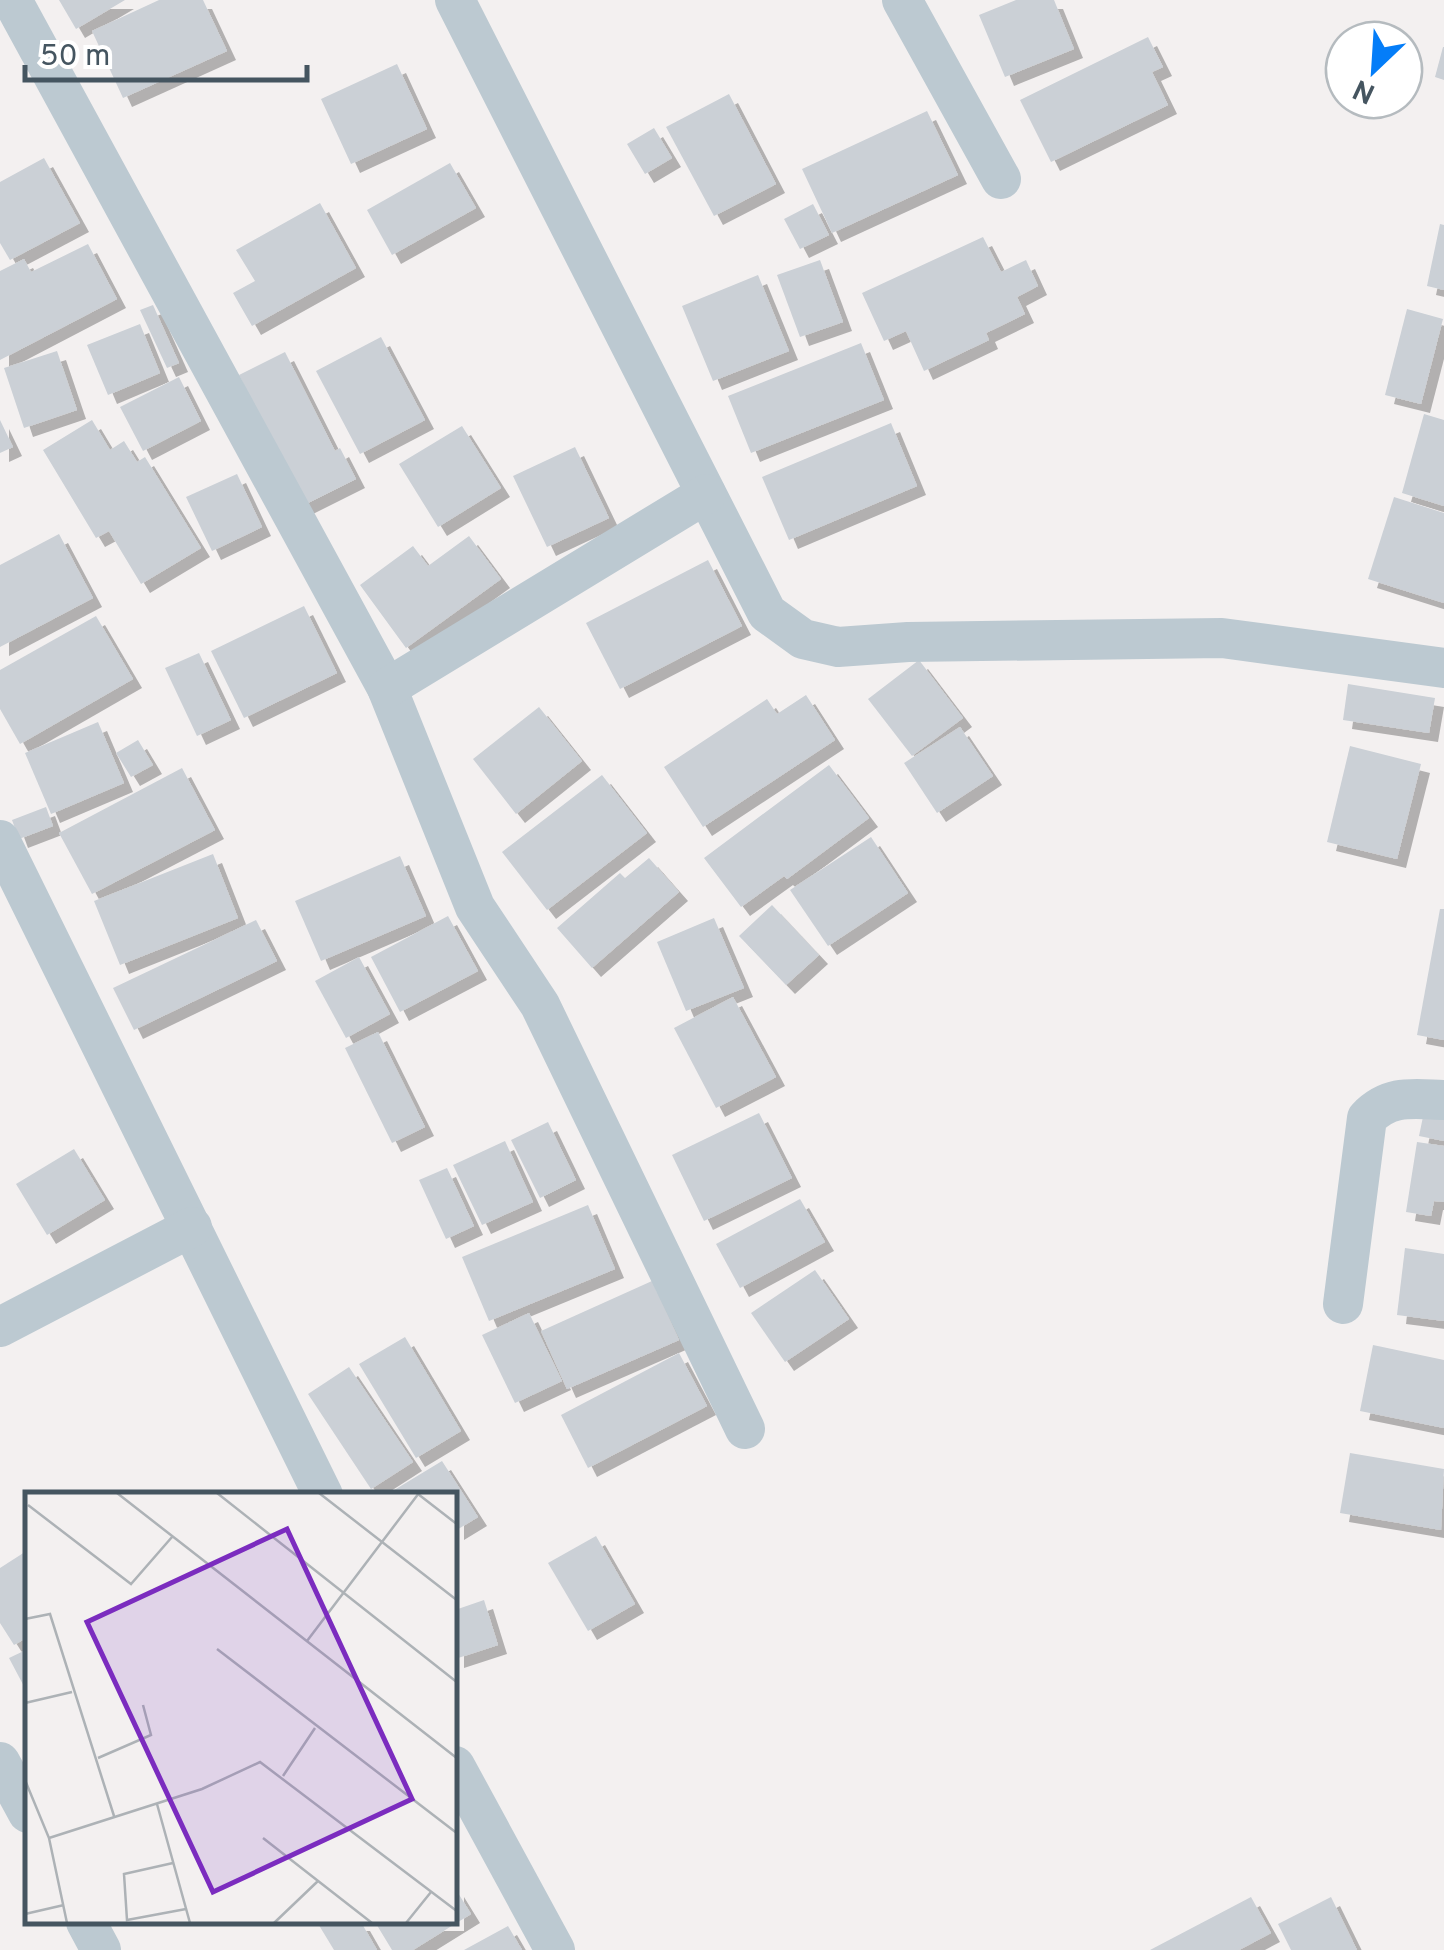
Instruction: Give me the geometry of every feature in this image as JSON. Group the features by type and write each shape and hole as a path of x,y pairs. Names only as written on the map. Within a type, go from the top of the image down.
{"street":[{"path":"12,0 387,688 476,907 540,1005 745,1429"},
{"path":"455,0 767,614 803,640 838,648 908,642 1222,638 1444,668"},
{"path":"902,0 1001,179"},
{"path":"387,688 706,494"},
{"path":"0,840 321,1492"},
{"path":"1343,1304 1367,1118 1380,1104 1398,1098 1444,1100"},
{"path":"0,1328 192,1226"},
{"path":"0,1762 25,1808"},
{"path":"458,1771 556,1950"},
{"path":"88,1925 101,1950"}],"building":[{"path":"59,0 125,0 76,29"},
{"path":"159,0 203,0 227,51 123,98 92,31"},
{"path":"1016,0 1054,0 1074,49 1005,77 979,15"},
{"path":"1148,37 1163,67 1152,72 1168,105 1051,162 1020,100"},
{"path":"1444,47 1444,80 1435,77"},
{"path":"397,64 427,129 351,164 321,99"},
{"path":"729,94 776,184 714,216 666,127"},
{"path":"927,111 958,175 832,233 802,169"},
{"path":"654,128 672,158 645,174 627,144"},
{"path":"44,158 80,223 10,260 0,243 0,182"},
{"path":"450,163 476,208 392,255 367,210"},
{"path":"320,203 356,268 252,326 233,293 255,281 236,250"},
{"path":"813,204 829,235 800,249 784,219"},
{"path":"1440,224 1444,225 1444,290 1427,286"},
{"path":"983,237 1001,272 1026,260 1038,286 1017,297 1025,314 986,333 989,340 924,371 906,331 884,341 862,293"},
{"path":"88,244 117,299 0,360 0,271 24,259 31,272"},
{"path":"820,260 843,322 800,337 777,275"},
{"path":"758,275 789,351 713,381 682,306"},
{"path":"153,305 179,363 167,368 140,310"},
{"path":"1407,309 1443,319 1421,404 1385,395"},
{"path":"140,324 160,373 108,395 87,345"},
{"path":"381,337 425,420 360,454 316,371"},
{"path":"861,343 884,400 751,453 728,396"},
{"path":"57,351 77,410 24,428 4,368"},
{"path":"285,352 335,451 340,448 356,479 304,505 239,375"},
{"path":"179,377 201,421 143,451 120,407"},
{"path":"1424,414 1444,420 1444,506 1402,493"},
{"path":"0,420 13,447 0,453"},
{"path":"92,420 110,450 124,441 137,462 145,457 201,548 141,584 109,531 96,538 43,450"},
{"path":"891,423 917,486 789,540 762,477"},
{"path":"462,426 501,488 438,527 399,464"},
{"path":"575,447 609,518 547,547 513,476"},
{"path":"237,474 262,527 212,551 186,497"},
{"path":"1394,497 1444,513 1444,603 1368,579"},
{"path":"59,534 93,598 0,647 0,565"},
{"path":"469,536 501,579 406,648 360,585 413,546 428,566"},
{"path":"708,560 742,626 620,689 586,623"},
{"path":"304,606 337,673 244,718 211,651"},
{"path":"96,616 133,679 20,744 0,709 0,670"},
{"path":"199,653 231,720 197,736 165,668"},
{"path":"919,660 963,718 912,756 868,699"},
{"path":"1348,684 1435,698 1429,733 1343,720"},
{"path":"806,695 835,740 703,827 664,767 767,699 777,714"},
{"path":"539,707 582,761 516,814 473,759"},
{"path":"98,722 124,783 51,814 25,753"},
{"path":"960,727 993,776 937,813 904,763"},
{"path":"138,740 153,765 131,777 116,753"},
{"path":"1350,746 1421,764 1397,859 1327,842"},
{"path":"829,765 869,818 787,879 784,876 741,907 704,858"},
{"path":"182,768 215,830 92,894 59,833"},
{"path":"602,775 647,833 547,910 502,852"},
{"path":"46,807 53,826 19,839 12,820"},
{"path":"871,837 908,893 828,946 790,890"},
{"path":"213,854 238,918 120,965 94,901"},
{"path":"400,856 426,916 321,961 295,901"},
{"path":"649,858 679,892 592,968 557,928 620,873 625,878"},
{"path":"772,905 819,955 786,985 739,936"},
{"path":"1440,909 1444,909 1444,1040 1417,1035"},
{"path":"448,916 478,971 400,1012 371,957"},
{"path":"714,918 744,988 686,1011 657,942"},
{"path":"256,920 277,961 134,1030 113,988"},
{"path":"359,957 390,1014 346,1038 315,981"},
{"path":"733,997 776,1077 716,1108 674,1028"},
{"path":"378,1032 425,1127 392,1143 345,1048"},
{"path":"1424,1112 1444,1116 1444,1141 1419,1136"},
{"path":"759,1113 792,1178 704,1221 672,1155"},
{"path":"548,1122 576,1180 540,1198 511,1140"},
{"path":"505,1141 533,1202 482,1225 453,1165"},
{"path":"1417,1142 1444,1146 1444,1202 1434,1201 1431,1216 1406,1212"},
{"path":"74,1149 105,1200 47,1235 16,1184"},
{"path":"447,1168 474,1226 446,1239 419,1180"},
{"path":"800,1199 825,1242 740,1288 716,1244"},
{"path":"588,1205 615,1269 489,1321 462,1257"},
{"path":"1405,1248 1444,1254 1444,1321 1397,1315"},
{"path":"815,1270 849,1319 785,1362 751,1313"},
{"path":"652,1281 679,1340 567,1389 541,1331"},
{"path":"529,1313 562,1381 515,1403 482,1335"},
{"path":"405,1337 461,1431 416,1458 359,1364"},
{"path":"1373,1345 1444,1360 1444,1428 1360,1411"},
{"path":"679,1353 707,1406 588,1468 561,1415"},
{"path":"349,1367 413,1462 371,1489 308,1394"},
{"path":"1350,1453 1444,1469 1441,1530 1340,1513"},
{"path":"442,1461 478,1517 458,1529 458,1492 391,1492"},
{"path":"596,1536 635,1604 588,1631 548,1563"},
{"path":"25,1552 25,1639 14,1645 0,1623 0,1568"},
{"path":"484,1600 498,1645 458,1658 458,1609"},
{"path":"25,1650 25,1688 9,1658"},
{"path":"458,1893 471,1914 458,1922"},
{"path":"1251,1897 1271,1933 1239,1950 1150,1950"},
{"path":"1331,1897 1357,1950 1291,1950 1278,1924"},
{"path":"319,1925 363,1925 377,1950 334,1950"},
{"path":"377,1925 453,1925 413,1950 392,1950"},
{"path":"508,1926 522,1950 464,1950"}]}
